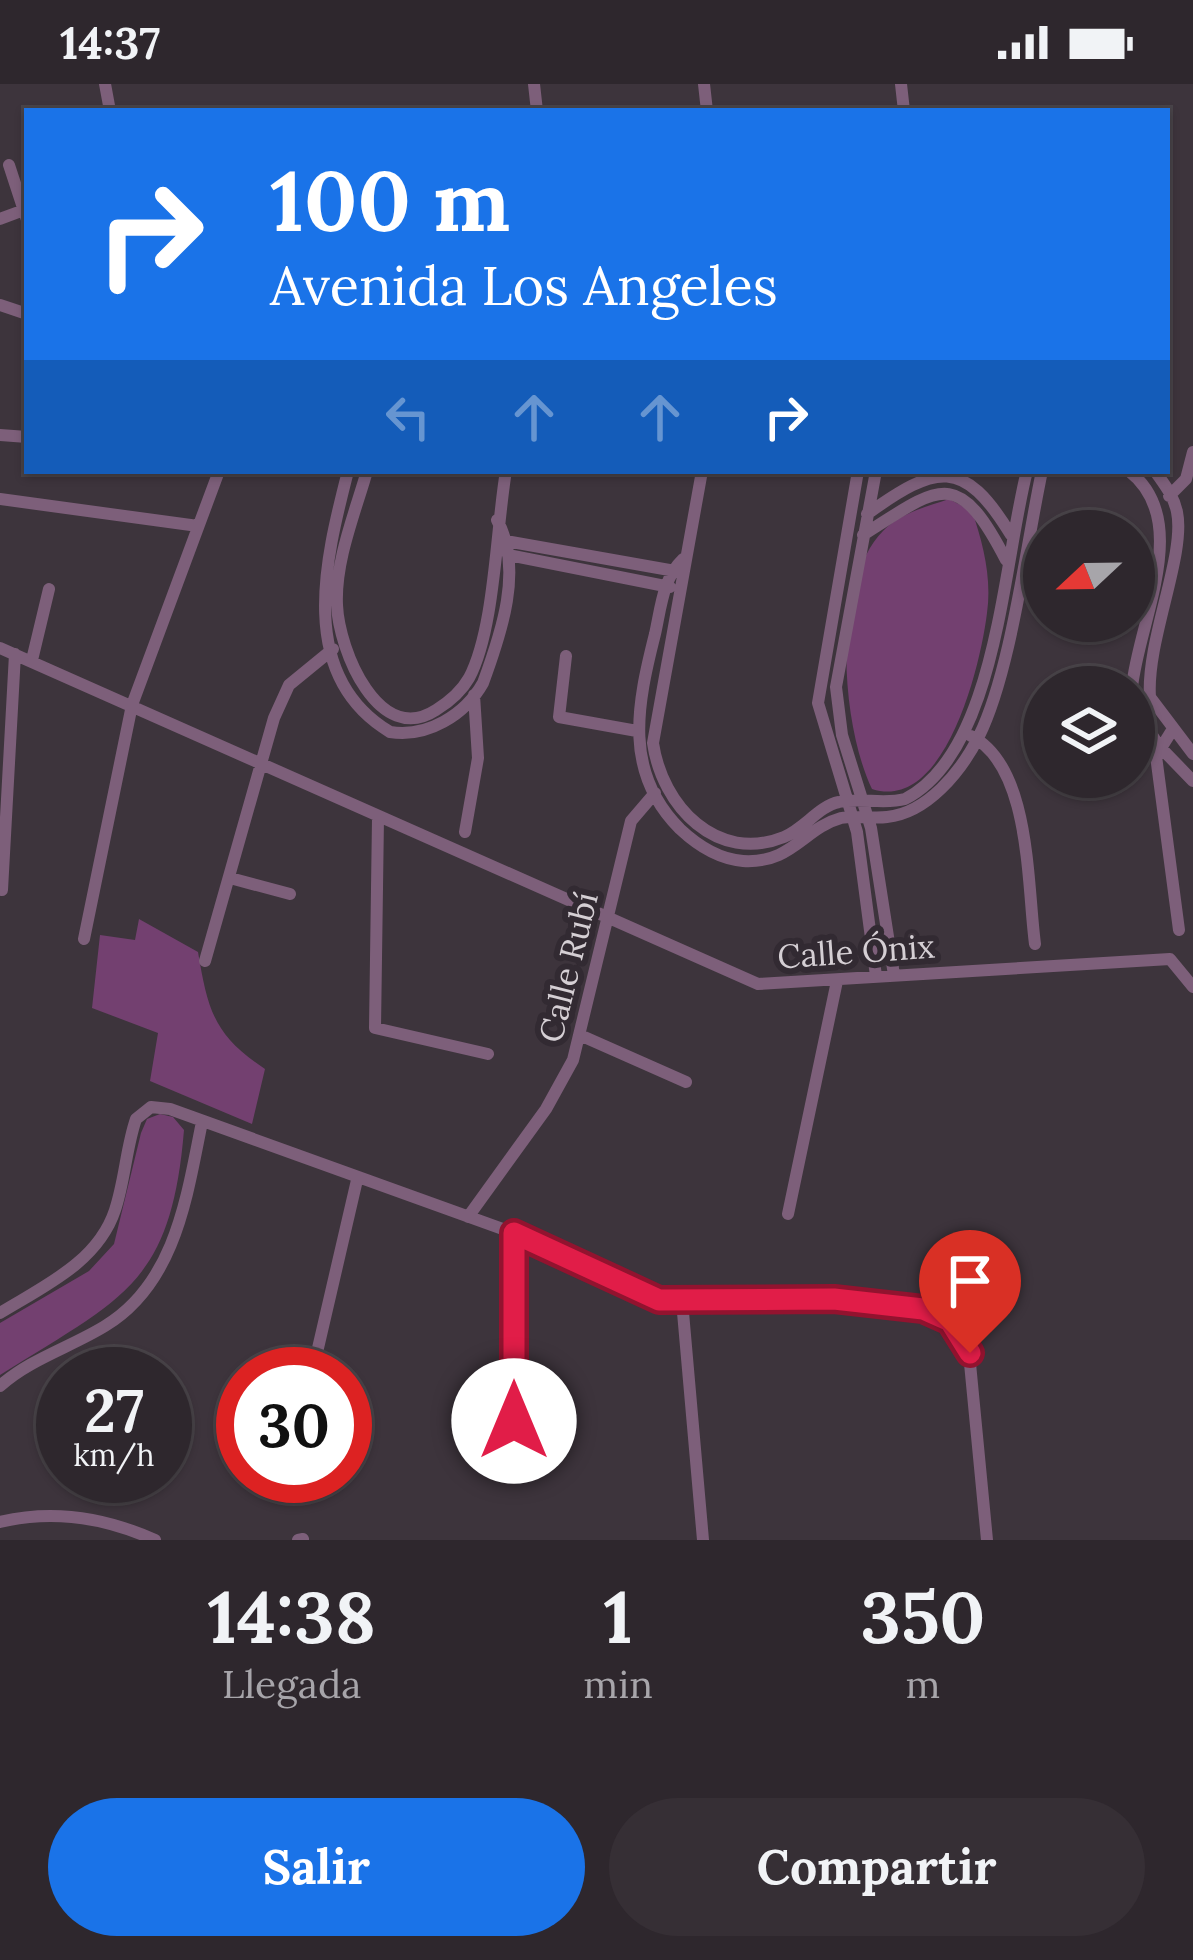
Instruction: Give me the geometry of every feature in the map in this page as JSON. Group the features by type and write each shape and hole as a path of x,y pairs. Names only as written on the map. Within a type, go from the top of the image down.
{"street":[{"path":"9,165 24,212"},
{"path":"1158,504 1186,479 1193,452"},
{"path":"84,939 132,705 218,474"},
{"path":"347,474 324,569 324,617 331,650 359,702 390,732 425,730 470,690 496,642 509,548 497,520"},
{"path":"367,474 339,576 337,609 345,643 368,689 396,719 430,715 470,690"},
{"path":"464,832 478,758 470,690 484,627 505,474"},
{"path":"701,474 680,568 683,589 654,716 653,743 664,786 698,826 736,844 781,838 845,801 913,795 971,736 1026,474"},
{"path":"857,474 817,687 820,722 852,818 876,976"},
{"path":"875,474 836,687 842,735 868,818 894,975"},
{"path":"680,568 666,586 637,731 651,795 695,842 743,861 786,854 836,820 909,812 928,801 971,736 1023,557 978,489 949,474 928,476 846,529"},
{"path":"1033,510 1041,474"},
{"path":"1132,474 1158,504 1162,530 1136,666"},
{"path":"1157,474 1172,495 1177,536 1149,682 1152,705 1193,754"},
{"path":"842,549 916,502 943,492 976,507 1018,583"},
{"path":"0,499 198,526"},
{"path":"493,545 683,589"},
{"path":"509,548 680,568"},
{"path":"32,660 49,589"},
{"path":"205,961 260,763 289,686 345,643"},
{"name":"Calle Ónix","path":"0,648 758,984 1171,959 1193,987"},
{"path":"2,890 15,654"},
{"path":"566,656 559,717 637,731"},
{"path":"1171,732 1159,746 1156,762 1179,930"},
{"path":"971,736 999,758 1013,787 1035,944"},
{"path":"1155,740 1193,781"},
{"name":"Calle Rubí","path":"469,1217 553,1098 582,1036 631,821 664,786"},
{"path":"378,818 375,1027 488,1054"},
{"path":"230,878 290,894"},
{"path":"788,1214 837,981"},
{"path":"582,1036 686,1082"},
{"path":"0,1313 65,1273 97,1244 114,1214 134,1126 143,1111 161,1107 514,1233 639,1295 682,1300 872,1301 923,1309 950,1321 965,1341 972,1367 987,1540"},
{"path":"0,1386 105,1326 152,1280 182,1220 202,1122"},
{"path":"318,1347 357,1180"},
{"path":"514,1233 514,1468"},
{"path":"682,1300 703,1540"},
{"path":"0,1522 71,1516 113,1523 155,1540"}],"shaded area":[{"path":"949,499 972,511 986,561 988,600 977,665 955,729 939,757 920,779 898,790 872,789 848,694 848,620 855,585 866,555 883,531 914,511"},
{"path":"139,919 198,952 216,1020 234,1045 265,1069 252,1124 150,1081 158,1033 92,1008 100,935 135,940"},
{"path":"160,1114 173,1117 184,1130 167,1223 152,1256 108,1305 45,1347 36,1347 36,1352 0,1375 0,1323 89,1271 114,1244 147,1119"}],"route":[{"path":"514,1421 514,1233 627,1290 659,1300 834,1299 923,1309 950,1321 970,1353"}]}
